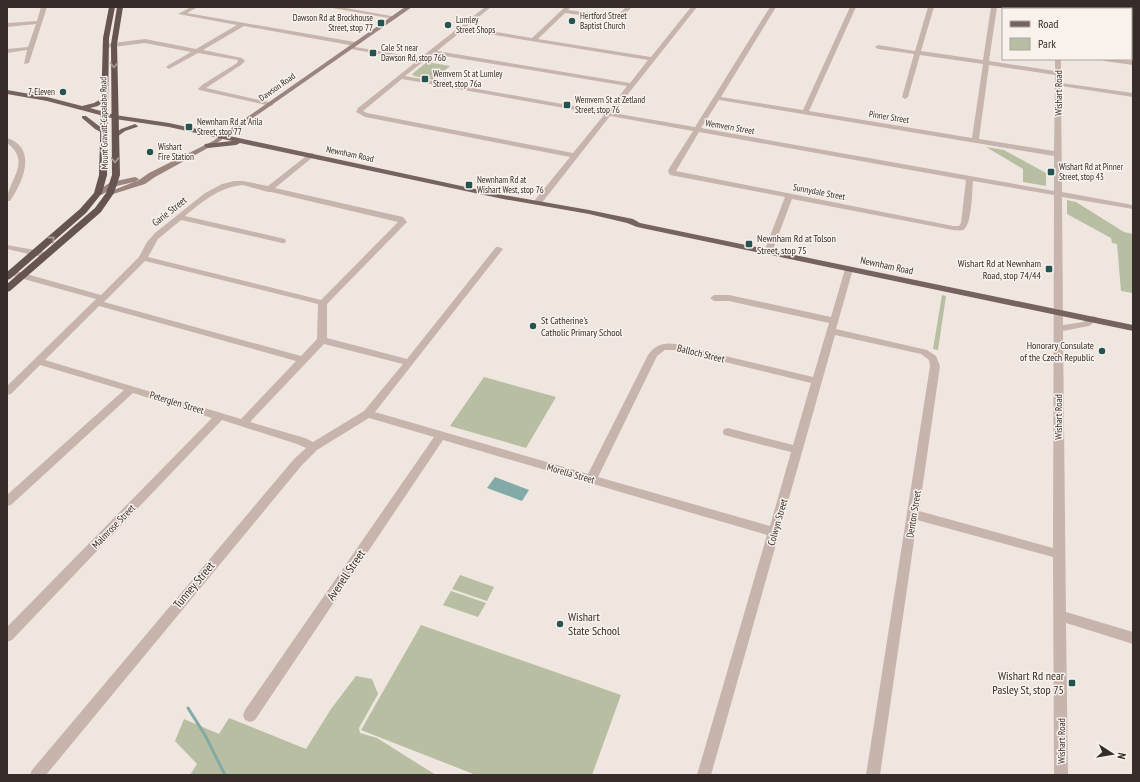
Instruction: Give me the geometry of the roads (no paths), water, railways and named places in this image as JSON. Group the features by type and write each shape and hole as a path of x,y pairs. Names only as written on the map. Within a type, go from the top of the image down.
{"highway":[{"name":"Mount Gravatt-Capalaba Road","path":"9,275 78,216 98,193 103,175 105,46 112,7"},
{"name":"Mount Gravatt-Capalaba Road","path":"7,289 98,210 110,193 114,184 116,175 114,44 120,7"}],"main road":[{"name":"Dawson Road","path":"110,193 138,184 223,137 409,7"},
{"name":"Newnham Road","path":"7,92 47,99 135,126 193,131"},
{"name":"Newnham Road","path":"26,96 84,117 105,118"},
{"path":"80,109 96,105 105,99"},
{"path":"115,106 127,115 154,122"},
{"path":"84,117 104,132"},
{"name":"Newnham Road","path":"115,120 154,122 180,127 503,197 584,218 637,225 1133,328"},
{"path":"115,136 123,130 135,126"},
{"path":"208,146 246,142"},
{"name":"Dawson Road","path":"98,193 114,184 152,175"},
{"name":"Newnham Road","path":"503,197 538,202 630,221 637,225"}],"street":[{"path":"26,63 44,7"},
{"path":"195,7 181,14 422,60"},
{"path":"330,7 394,17"},
{"path":"488,7 360,109 359,113 576,156"},
{"path":"533,40 566,9 618,18 629,7"},
{"path":"538,202 694,7"},
{"path":"697,130 773,7"},
{"path":"805,112 853,7"},
{"path":"905,97 931,7"},
{"path":"976,141 994,7"},
{"path":"7,25 39,22"},
{"path":"169,67 242,25"},
{"path":"461,28 653,59"},
{"path":"105,46 143,41 240,59 242,61 239,64 201,89 271,104"},
{"path":"878,47 1057,73"},
{"path":"7,51 31,48"},
{"path":"432,52 632,85"},
{"name":"Wishart Road","path":"1058,60 1057,193 1061,775"},
{"path":"1111,60 1133,63"},
{"name":"Wemvern Street","path":"401,77 1133,207"},
{"path":"1058,84 1133,95"},
{"name":"Pinner Street","path":"717,98 1058,154"},
{"name":"Sunnydale Street","path":"697,130 674,167 672,171 673,173 953,228 961,228 965,224 970,178"},
{"path":"7,140 20,151 22,157 19,176 11,188 7,199"},
{"path":"268,190 310,156"},
{"name":"Garie Street","path":"7,392 143,258 149,244 156,236 201,200 230,184 243,183 268,190 394,217 403,222 323,303"},
{"path":"768,252 790,197"},
{"path":"179,217 282,241"},
{"path":"7,247 46,256"},
{"path":"368,414 408,362 499,250"},
{"path":"143,258 323,303 322,340 243,423"},
{"name":"Colwyn Street","path":"704,775 849,269"},
{"path":"9,275 22,276 303,360"},
{"name":"Denton Street","path":"714,298 729,298 833,326 924,352 933,358 935,366 873,775"},
{"path":"1058,329 1086,324 1094,319"},
{"path":"322,340 408,362"},
{"name":"Balloch Street","path":"592,479 653,355 658,348 672,346 817,381"},
{"name":"Peterglen Street","path":"39,361 301,441 313,447"},
{"path":"7,502 132,389"},
{"name":"Morella Street","path":"368,414 774,532"},
{"name":"Tunney Street","path":"37,775 293,468 313,447 368,414"},
{"name":"Malmrose Street","path":"7,636 220,416"},
{"path":"728,432 797,450"},
{"name":"Avenell Street","path":"250,715 441,435"},
{"path":"913,514 1059,554"},
{"path":"1060,616 1133,638"}],"water":[{"path":"495,477 529,490 522,501 487,488"}],"waterway":[{"path":"188,708 205,735 225,775"}],"place":[{"name":"Hertford Street Baptist Church","path":"572,21"},
{"name":"Dawson Rd at Brockhouse Street, stop 77","path":"381,23"},
{"name":"Lumley Street Shops","path":"448,25"},
{"name":"Cale St near Dawson Rd, stop 76b","path":"373,53"},
{"name":"Wemvern St at Lumley Street, stop 76a","path":"425,79"},
{"name":"7-Eleven","path":"63,92"},
{"name":"Wemvern St at Zetland Street, stop 76","path":"567,105"},
{"name":"Newnham Rd at Arila Street, stop 77","path":"189,127"},
{"name":"Wishart Fire Station","path":"150,152"},
{"name":"Wishart Rd at Pinner Street, stop 43","path":"1051,172"},
{"name":"Newnham Rd at Wishart West, stop 76","path":"469,185"},
{"name":"Newnham Rd at Tolson Street, stop 75","path":"749,244"},
{"name":"Wishart Rd at Newnham Road, stop 74/44","path":"1049,269"},
{"name":"St Catherine's Catholic Primary School","path":"533,326"},
{"name":"Honorary Consulate of the Czech Republic","path":"1102,351"},
{"name":"Wishart State School","path":"560,624"},
{"name":"Wishart Rd near Pasley St, stop 75","path":"1072,683"}]}
